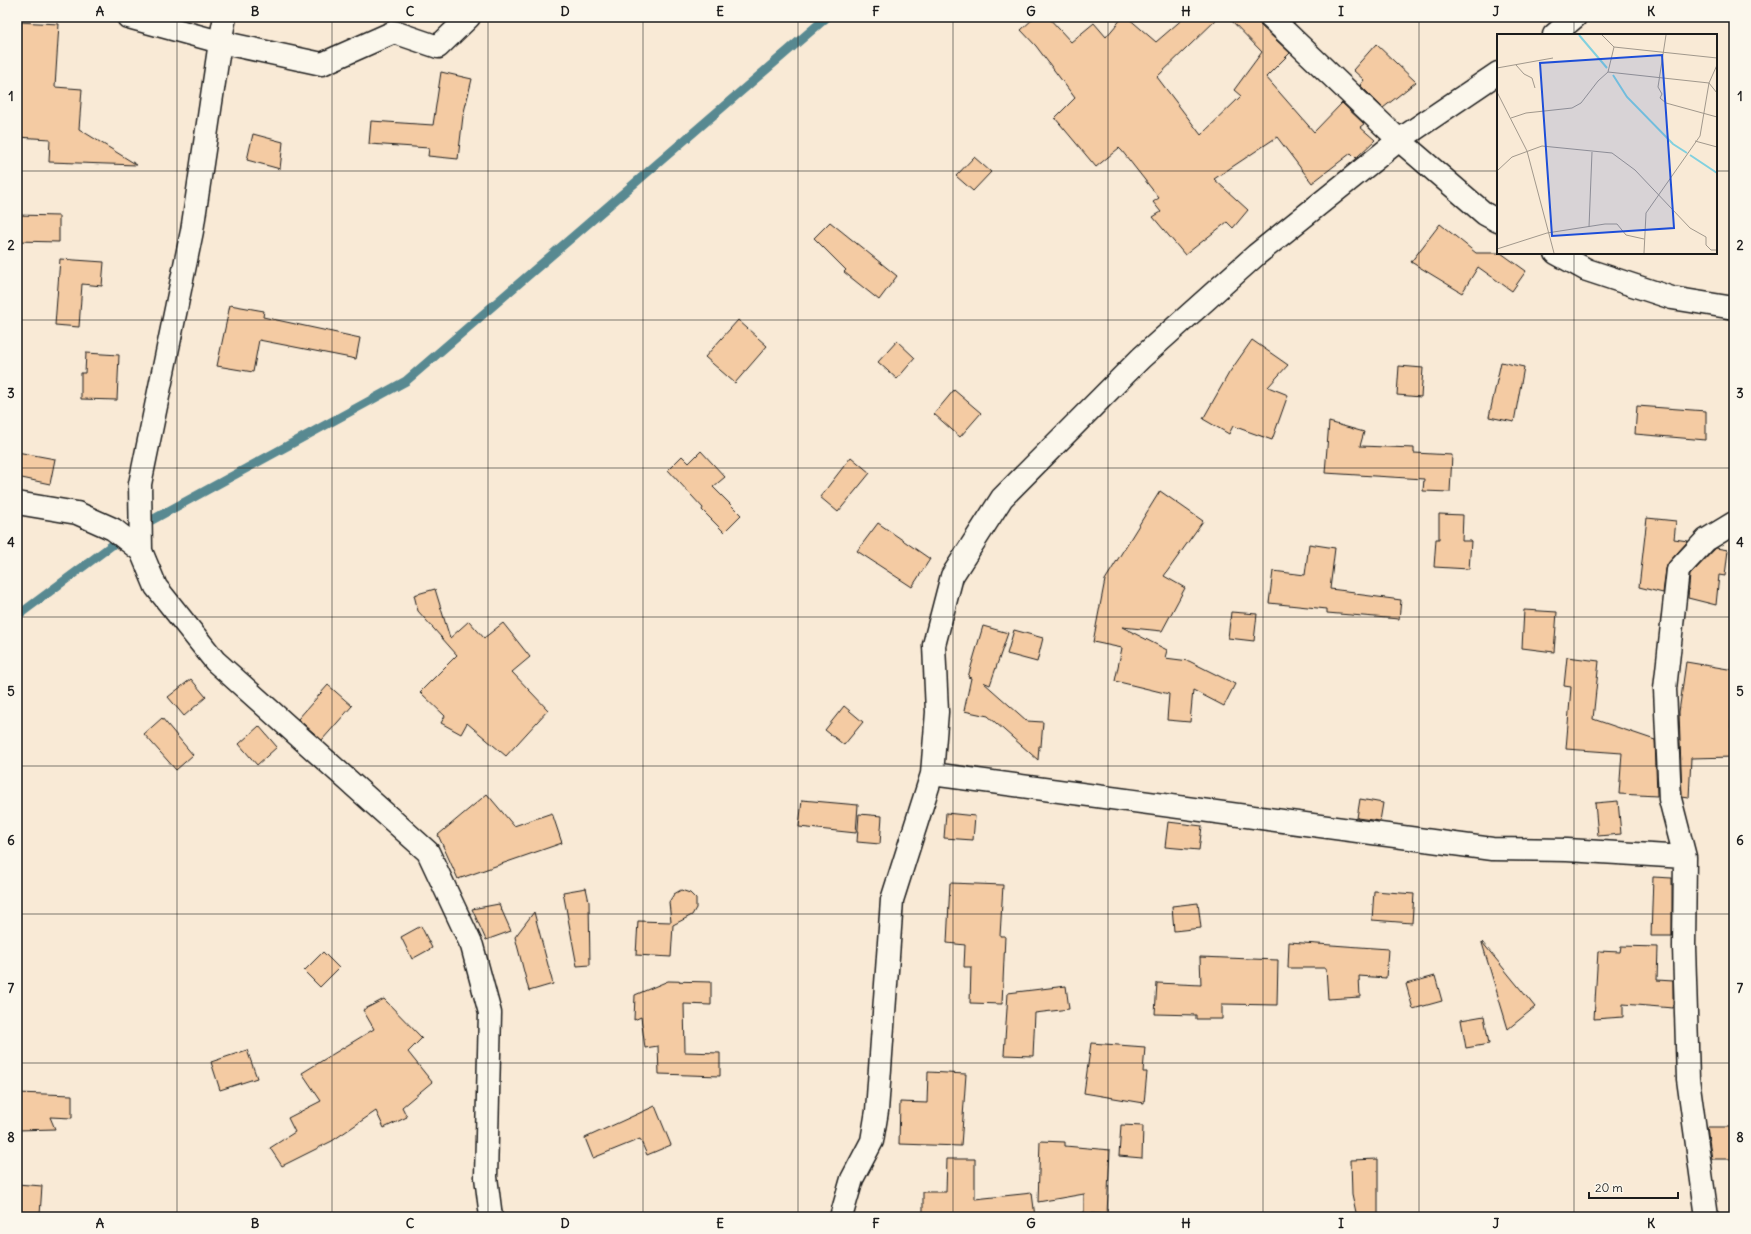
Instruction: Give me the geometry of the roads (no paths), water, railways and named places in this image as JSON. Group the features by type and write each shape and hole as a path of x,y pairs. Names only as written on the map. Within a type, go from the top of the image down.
{"street":[{"path":"128,17 220,42 322,64 394,32 438,47 469,17"},
{"path":"225,17 192,231 140,484 141,551 156,587 216,662 428,852 472,946 490,1013 486,1177 491,1217"},
{"path":"1270,17 1399,140 1485,214 1497,220"},
{"path":"1555,34 1576,17"},
{"path":"841,1217 852,1178 872,1141 877,1111 892,900 932,774 937,712 934,645 952,576 1002,498 1147,352 1256,255 1399,140 1497,74"},
{"path":"1558,254 1587,270 1672,298 1734,308"},
{"path":"17,503 76,513 113,529 141,551"},
{"path":"1707,1217 1688,1079 1684,947 1685,857 1670,799 1665,689 1678,570 1706,540 1734,523"},
{"path":"932,774 1492,849 1567,850 1685,857"}],"waterway":[{"path":"141,526 406,381 827,17"},
{"path":"17,616 123,537"}]}
